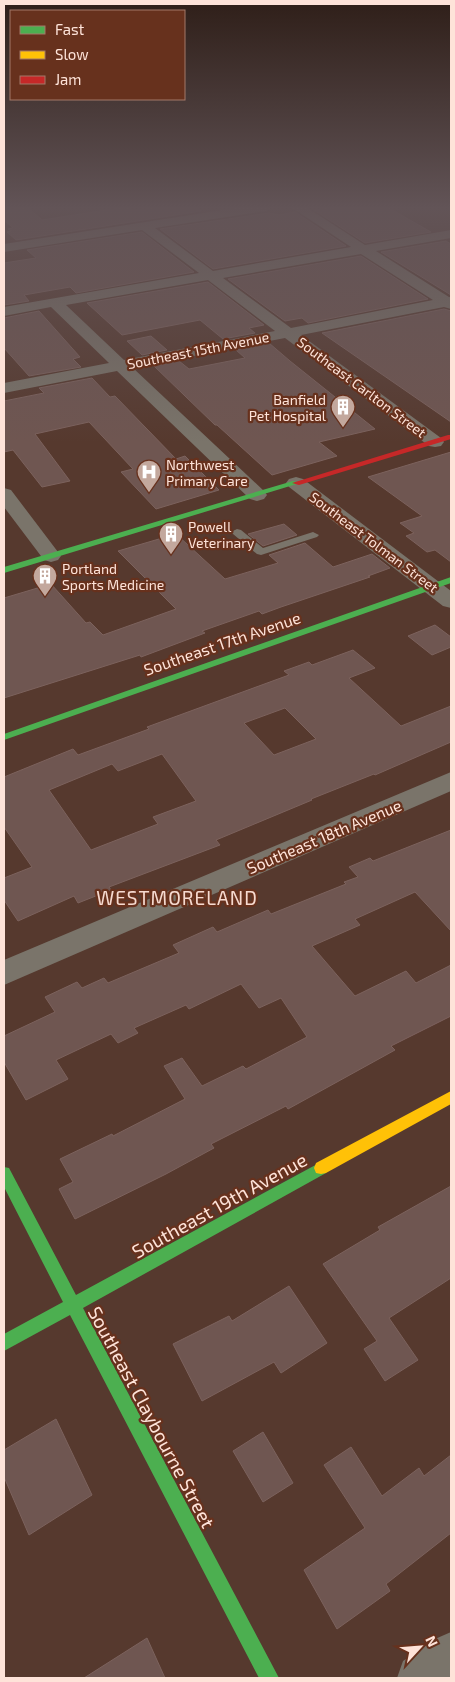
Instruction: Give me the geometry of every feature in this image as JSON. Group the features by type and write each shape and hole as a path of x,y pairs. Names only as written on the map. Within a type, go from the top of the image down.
{"street":[{"path":"4,311 149,285"},
{"name":"Southeast Carlton Street","path":"224,285 435,442"},
{"path":"422,285 449,302"},
{"path":"54,302 257,495"},
{"name":"Southeast 15th Avenue","path":"4,388 449,302"},
{"path":"4,570 451,437"},
{"name":"Southeast Tolman Street","path":"296,483 442,583 451,601"},
{"path":"4,494 51,556"},
{"name":"Southeast 17th Avenue","path":"4,737 442,583"},
{"name":"Southeast 18th Avenue","path":"4,973 451,782"},
{"name":"Southeast 19th Avenue","path":"4,1343 451,1097"},
{"name":"Southeast Claybourne Street","path":"4,1173 269,1678"},
{"path":"420,1678 451,1655"}],"lane":[{"path":"237,532 260,552 313,535"}],"building":[{"path":"4,285 118,285 76,293 70,287 24,295 29,301 4,305"},
{"path":"188,285 213,285 264,325 249,328 255,333 223,339 200,320 122,335 87,303"},
{"path":"237,285 407,285 428,299 308,323 302,318 285,321"},
{"path":"436,285 451,285 451,295"},
{"path":"444,309 451,311 451,422 322,333"},
{"path":"39,311 80,357 73,359 81,367 29,376 4,348 4,318"},
{"path":"151,336 167,350 142,355 127,341"},
{"path":"269,343 375,429 319,442 337,456 272,475 215,425 154,366 179,361 189,369 245,358 236,350"},
{"path":"92,378 110,397 115,396 176,459 185,456 219,490 156,509 121,472 133,469 89,422 35,434 70,481 42,487 13,450 4,452 4,401 44,393 39,388"},
{"path":"451,452 451,562 435,550 427,552 406,536 414,533 400,523 422,516 368,477"},
{"path":"284,524 297,535 263,546 248,534"},
{"path":"176,534 225,579 278,563 269,555 305,543 333,567 372,554 390,568 368,576 370,577 262,614 259,611 202,631 205,633 141,657 140,655 4,698 4,598 51,584 86,623 90,622 103,635 176,609 118,551"},
{"path":"435,625 451,637 451,647 432,655 408,636"},
{"path":"353,650 375,668 349,678 401,726 451,706 451,742 216,840 220,845 109,887 111,890 78,903 74,896 18,921 4,900 4,878 32,867 4,827 4,777 73,749 78,755 149,729 147,727 289,675 284,671 309,662 312,665","holes":["285,708 316,739 274,755 244,723","162,754 196,801 153,817 158,824 91,850 49,790 112,764 118,771"]},
{"path":"451,830 451,931 415,892 355,919 360,925 312,946 355,996 406,971 416,983 451,965 451,1016 391,1046 395,1050 288,1109 286,1106 211,1144 214,1148 75,1219 59,1189 73,1182 60,1159 112,1134 113,1136 185,1099 164,1066 182,1058 202,1086 243,1066 246,1069 307,1037 281,998 259,1008 241,984 189,1009 186,1005 134,1028 138,1033 118,1043 111,1034 56,1060 68,1079 26,1100 4,1062 4,1036 55,1012 45,997 77,982 82,988 104,978 108,983 179,953 173,945 213,927 217,932 268,910 271,914 346,884 344,882 358,877 349,867 370,858 373,861"},
{"path":"451,1186 451,1278 389,1318 418,1360 385,1381 364,1349 377,1341 323,1264 380,1230 378,1227"},
{"path":"289,1286 327,1343 281,1373 274,1362 202,1401 173,1344 229,1316 232,1321"},
{"path":"56,1419 92,1495 29,1535 4,1477 4,1450"},
{"path":"263,1432 293,1483 263,1502 233,1451"},
{"path":"351,1447 382,1496 419,1468 424,1476 451,1455 451,1533 386,1584 390,1591 337,1629 304,1570 365,1528 324,1465"},
{"path":"147,1638 165,1678 84,1678"}],"traffic: fast":[{"path":"4,570 296,483"},
{"path":"4,737 451,580"},
{"path":"4,1343 321,1168"},
{"path":"4,1173 269,1678"}],"traffic: slow":[{"path":"321,1168 451,1097"}],"traffic: jam":[{"path":"296,483 451,437"}],"place":[{"name":"Banfield Pet Hospital","path":"343,428"},
{"name":"Northwest Primary Care","path":"149,493"},
{"name":"Powell Veterinary","path":"171,555"},
{"name":"Portland Sports Medicine","path":"45,597"}],"district":[{"name":"WESTMORELAND","path":"177,897"}]}
